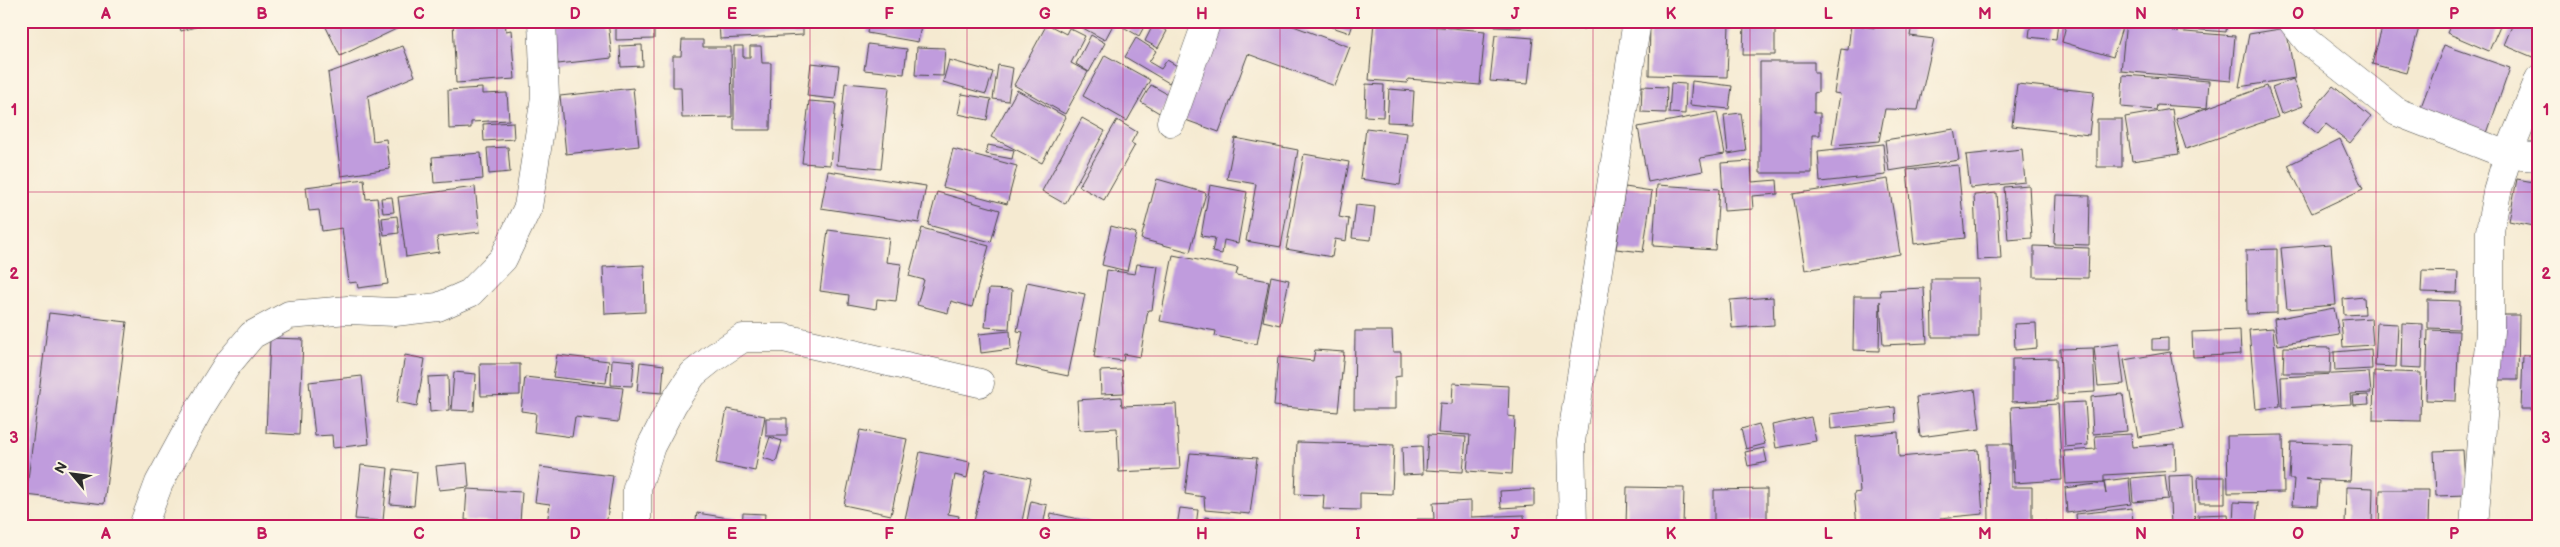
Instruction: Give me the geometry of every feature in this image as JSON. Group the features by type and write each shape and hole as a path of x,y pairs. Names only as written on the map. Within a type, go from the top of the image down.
{"street":[{"path":"143,526 159,483 198,411 227,365 252,335 289,315 348,310 395,312 438,307 470,293 504,259 528,207 545,97 542,21"},
{"path":"1171,122 1207,21"},
{"path":"1573,526 1571,441 1637,21"},
{"path":"2292,21 2308,41 2397,112 2508,155 2539,157"},
{"path":"2474,526 2490,331 2490,231 2497,192 2508,155 2539,79"},
{"path":"637,526 638,488 651,446 673,404 693,374 712,358 743,338 784,338 980,384"}],"building":[{"path":"178,21 205,21 206,24 181,31"},
{"path":"323,21 413,21 340,56"},
{"path":"453,21 505,21 506,31 511,30 515,79 456,83"},
{"path":"576,21 608,21 612,58 558,64 554,24"},
{"path":"616,21 654,21 654,39 616,40"},
{"path":"719,21 803,21 803,35 720,39"},
{"path":"869,21 922,21 918,42 867,33"},
{"path":"1084,21 1115,21 1105,40 1081,27"},
{"path":"1119,21 1147,21 1139,36 1118,24"},
{"path":"1155,21 1168,21 1163,29 1167,31 1158,48 1145,41"},
{"path":"1215,21 1280,21 1350,47 1335,86 1248,54 1219,132 1180,118"},
{"path":"1330,21 1354,21 1350,33 1329,26"},
{"path":"1374,21 1485,31 1480,85 1408,79 1407,83 1369,80"},
{"path":"1495,21 1522,21 1521,28 1495,27"},
{"path":"1528,21 1585,21 1584,29 1528,26"},
{"path":"1744,21 1775,21 1775,55 1743,55"},
{"path":"2031,21 2058,21 2056,40 2029,37"},
{"path":"2067,21 2124,21 2113,57 2062,42"},
{"path":"2126,21 2174,21 2173,31 2235,36 2231,81 2121,71"},
{"path":"2178,21 2227,21 2226,32 2178,28"},
{"path":"2384,21 2421,21 2406,73 2372,64"},
{"path":"2452,21 2502,21 2489,51 2447,33"},
{"path":"2514,21 2539,21 2539,50 2535,58 2504,45"},
{"path":"1650,23 1729,25 1727,77 1649,75"},
{"path":"1878,23 1912,25 1910,36 1934,39 1918,110 1885,109 1879,141 1832,145 1840,94 1834,93 1841,49 1848,50 1851,24 1875,28"},
{"path":"1047,24 1066,34 1069,28 1085,36 1071,63 1088,72 1065,114 1014,85"},
{"path":"2286,28 2295,78 2239,87 2249,34"},
{"path":"1091,35 1105,43 1089,72 1076,64"},
{"path":"1495,35 1533,38 1528,84 1490,81"},
{"path":"1136,38 1156,51 1149,62 1161,69 1167,60 1179,67 1169,83 1125,57"},
{"path":"682,40 703,40 703,47 731,47 732,117 682,118 681,87 673,87 673,56 681,56"},
{"path":"868,44 907,49 904,74 864,70"},
{"path":"642,45 643,66 621,67 620,46"},
{"path":"2444,45 2510,68 2486,136 2419,112"},
{"path":"403,46 415,76 368,96 373,141 386,139 390,169 341,176 328,73"},
{"path":"734,46 743,46 743,57 750,57 750,46 761,46 762,63 771,63 770,130 734,130"},
{"path":"917,47 945,48 943,76 915,75"},
{"path":"1105,55 1150,80 1127,121 1083,96"},
{"path":"949,60 993,72 986,94 943,82"},
{"path":"1760,62 1814,62 1814,73 1818,73 1818,92 1814,93 1814,113 1820,113 1820,135 1812,135 1812,173 1760,173"},
{"path":"811,63 839,66 835,99 807,96"},
{"path":"998,65 1013,68 1008,101 993,99"},
{"path":"2123,75 2209,81 2207,108 2157,105 2156,110 2121,107"},
{"path":"2293,79 2303,106 2281,114 2272,87"},
{"path":"1692,81 1732,86 1729,109 1690,105"},
{"path":"845,83 889,87 881,169 837,165"},
{"path":"1671,83 1686,84 1685,114 1669,113"},
{"path":"1366,84 1384,85 1383,117 1365,116"},
{"path":"2017,84 2094,92 2089,135 2012,126"},
{"path":"1151,85 1171,96 1161,114 1141,102"},
{"path":"1642,86 1667,87 1666,113 1641,112"},
{"path":"2267,86 2278,117 2186,149 2176,119"},
{"path":"2333,86 2371,117 2350,143 2326,124 2318,134 2303,122"},
{"path":"482,88 482,94 507,93 509,120 471,122 471,128 449,129 448,90"},
{"path":"633,88 639,146 566,154 560,96"},
{"path":"1389,89 1414,91 1412,123 1387,122"},
{"path":"1017,90 1066,117 1042,163 991,137"},
{"path":"962,94 991,99 987,120 958,114"},
{"path":"809,101 836,103 830,165 802,163"},
{"path":"2172,109 2179,154 2132,161 2125,117"},
{"path":"1717,112 1725,154 1700,158 1703,171 1648,182 1638,127"},
{"path":"1741,113 1746,151 1728,154 1724,115"},
{"path":"1082,118 1105,131 1065,204 1042,191"},
{"path":"2097,119 2122,119 2122,167 2097,167"},
{"path":"1117,120 1137,132 1131,143 1135,145 1104,200 1079,186"},
{"path":"513,122 514,139 484,141 483,124"},
{"path":"1366,128 1407,133 1400,185 1360,179"},
{"path":"1954,129 1959,160 1889,171 1885,140"},
{"path":"1235,138 1298,150 1281,247 1246,241 1256,184 1227,179"},
{"path":"2340,139 2363,189 2312,213 2288,165"},
{"path":"1883,144 1886,175 1820,182 1818,151"},
{"path":"988,145 1014,150 1012,159 986,154"},
{"path":"508,147 510,172 489,174 487,148"},
{"path":"953,149 1017,166 1007,204 943,187"},
{"path":"2022,149 2025,182 1970,188 1966,155"},
{"path":"481,153 483,179 434,183 432,157"},
{"path":"1304,154 1349,162 1339,217 1349,219 1346,241 1335,239 1332,257 1286,249"},
{"path":"1751,161 1752,182 1777,180 1778,194 1752,196 1753,209 1724,211 1721,163"},
{"path":"1958,165 1965,238 1914,244 1907,170"},
{"path":"828,171 926,186 919,223 821,208"},
{"path":"364,179 366,199 377,198 388,284 358,288 357,282 349,283 342,228 322,231 319,210 309,211 306,187"},
{"path":"1157,179 1206,193 1190,252 1141,239"},
{"path":"1888,179 1900,254 1805,270 1793,194"},
{"path":"2517,179 2539,183 2539,227 2509,221"},
{"path":"1210,185 1247,192 1238,243 1224,240 1222,254 1212,252 1215,238 1201,236"},
{"path":"1657,185 1719,189 1715,250 1653,246"},
{"path":"2029,185 2032,238 2008,240 2004,187"},
{"path":"475,187 480,232 437,237 439,252 406,257 398,197"},
{"path":"1625,187 1652,191 1643,252 1616,249"},
{"path":"937,192 1000,210 991,242 928,225"},
{"path":"1997,193 2001,259 1977,260 1974,195"},
{"path":"2056,195 2090,196 2089,245 2054,244"},
{"path":"392,197 394,212 383,213 381,198"},
{"path":"1356,205 1375,207 1371,240 1352,238"},
{"path":"397,216 399,233 384,235 382,218"},
{"path":"1111,226 1136,233 1127,271 1102,265"},
{"path":"922,228 989,246 972,307 951,301 948,313 917,305 924,280 909,276"},
{"path":"828,230 889,238 886,262 901,264 896,301 877,299 876,309 848,304 849,295 820,291"},
{"path":"2331,244 2336,305 2287,309 2281,248"},
{"path":"2034,246 2089,248 2088,278 2034,277"},
{"path":"2277,249 2277,313 2247,314 2246,250"},
{"path":"1173,255 1238,268 1236,275 1269,281 1257,344 1215,336 1216,331 1160,321"},
{"path":"1137,264 1158,266 1152,310 1148,310 1140,357 1124,354 1123,361 1094,357 1107,270 1135,274"},
{"path":"644,265 645,312 605,314 603,267"},
{"path":"2422,271 2458,272 2457,293 2421,292"},
{"path":"1271,276 1289,280 1280,325 1263,321"},
{"path":"1931,279 1979,279 1979,337 1932,337"},
{"path":"1027,282 1085,294 1068,376 1016,365 1023,332 1017,331"},
{"path":"1924,288 1927,343 1883,345 1880,301 1879,351 1853,350 1854,296 1881,296 1880,290"},
{"path":"989,289 1012,290 1009,329 985,327"},
{"path":"21,292 23,292 23,349 21,349"},
{"path":"1773,297 1774,325 1732,328 1730,300"},
{"path":"2364,297 2365,314 2344,315 2343,299"},
{"path":"2428,300 2460,301 2459,329 2428,328"},
{"path":"2334,308 2339,335 2278,345 2274,319"},
{"path":"49,313 127,322 104,504 26,495"},
{"path":"2496,315 2519,315 2518,380 2495,380"},
{"path":"2371,318 2373,345 2343,347 2341,320"},
{"path":"2036,323 2037,348 2015,350 2014,324"},
{"path":"2377,323 2398,324 2396,367 2375,366"},
{"path":"2402,323 2423,324 2422,368 2401,367"},
{"path":"2273,328 2280,406 2256,409 2249,330"},
{"path":"2240,330 2241,354 2193,357 2192,332"},
{"path":"2428,330 2459,331 2456,401 2426,400"},
{"path":"1010,331 1011,349 981,353 979,334"},
{"path":"1355,331 1392,331 1393,352 1401,352 1401,376 1395,377 1395,409 1354,409"},
{"path":"270,338 303,339 299,435 266,433"},
{"path":"2168,338 2168,350 2152,350 2152,339"},
{"path":"2119,344 2124,384 2098,386 2094,347"},
{"path":"2284,347 2331,348 2330,373 2283,373"},
{"path":"2093,348 2095,392 2062,394 2060,349"},
{"path":"2371,349 2372,369 2335,371 2334,352"},
{"path":"1315,350 1344,352 1338,412 1274,406 1278,357 1313,361"},
{"path":"2170,352 2184,429 2138,437 2124,360"},
{"path":"405,355 425,359 417,406 397,402"},
{"path":"557,355 609,361 606,383 553,377"},
{"path":"2523,355 2539,355 2539,409 2521,409"},
{"path":"2056,358 2057,400 2012,402 2012,359"},
{"path":"612,359 634,361 632,386 611,385"},
{"path":"640,362 664,365 662,393 637,391"},
{"path":"480,364 520,364 520,395 481,396"},
{"path":"1122,370 1124,393 1101,394 1100,371"},
{"path":"2374,371 2421,373 2420,421 2373,420"},
{"path":"454,372 476,374 474,411 451,410"},
{"path":"2369,372 2371,393 2350,394 2351,404 2282,408 2281,377"},
{"path":"362,376 369,444 333,448 332,435 315,436 309,382"},
{"path":"448,376 449,410 430,412 428,377"},
{"path":"525,377 623,388 618,422 575,417 572,437 534,432 536,413 521,411"},
{"path":"1453,383 1509,386 1508,416 1515,417 1512,474 1467,471 1470,435 1438,433 1440,403 1452,404"},
{"path":"1975,389 1980,429 1920,437 1916,397"},
{"path":"2123,394 2127,431 2093,434 2091,397"},
{"path":"2368,395 2369,404 2353,405 2352,396"},
{"path":"1121,397 1122,406 1176,404 1180,469 1119,472 1117,428 1079,430 1077,400"},
{"path":"2085,402 2088,445 2065,447 2063,403"},
{"path":"2058,404 2062,480 2014,483 2011,407"},
{"path":"1895,407 1896,422 1831,429 1830,414"},
{"path":"727,409 765,416 755,471 716,463"},
{"path":"1811,417 1816,441 1776,448 1772,425"},
{"path":"766,418 787,418 787,436 766,436"},
{"path":"1759,424 1765,444 1746,449 1741,429"},
{"path":"860,430 907,439 891,515 844,505"},
{"path":"1898,432 1899,457 1978,450 1983,514 1940,518 1941,526 1857,526 1854,493 1860,492 1856,436"},
{"path":"2131,434 2132,447 2175,444 2176,471 2104,475 2104,482 2066,484 2064,451 2096,449 2095,436"},
{"path":"1428,435 1466,437 1463,472 1426,470"},
{"path":"2283,435 2284,492 2228,493 2227,436"},
{"path":"770,437 782,441 776,462 763,458"},
{"path":"1297,442 1394,445 1392,494 1360,493 1360,510 1323,509 1324,495 1295,494"},
{"path":"2291,442 2352,444 2350,481 2306,479 2319,481 2317,506 2292,505 2294,479 2289,479"},
{"path":"1988,444 2011,444 2011,487 2032,487 2032,523 1989,523"},
{"path":"1422,446 1423,474 1403,475 1402,447"},
{"path":"1764,448 1767,462 1748,466 1745,452"},
{"path":"2463,450 2466,495 2436,496 2434,451"},
{"path":"920,452 970,462 967,478 955,475 948,514 959,516 957,526 941,526 905,519"},
{"path":"1190,453 1257,458 1250,514 1205,510 1204,497 1185,494"},
{"path":"467,463 469,487 439,490 436,466"},
{"path":"361,465 388,468 383,521 355,519"},
{"path":"540,467 613,476 606,526 547,523 550,504 535,502"},
{"path":"394,469 417,472 414,506 390,504"},
{"path":"986,469 1031,478 1021,526 973,526"},
{"path":"2165,475 2168,499 2133,502 2131,478"},
{"path":"2193,475 2195,526 2171,526 2169,476"},
{"path":"2198,477 2225,477 2225,503 2199,503"},
{"path":"2129,478 2131,504 2067,513 2065,488 2104,483 2106,494 2104,481"},
{"path":"1627,487 1684,488 1683,526 1626,526"},
{"path":"2346,487 2373,488 2372,526 2345,526"},
{"path":"467,489 522,492 520,523 465,520"},
{"path":"1534,489 1534,506 1501,508 1500,491"},
{"path":"1767,489 1767,521 1714,523 1714,490"},
{"path":"2380,490 2429,490 2428,526 2379,526"},
{"path":"1031,501 1047,505 1043,526 1026,526"},
{"path":"1471,501 1471,517 1524,515 1525,526 1418,526 1417,519 1434,519 1433,503"},
{"path":"2234,502 2258,503 2256,526 2233,526"},
{"path":"1180,508 1198,510 1196,526 1177,526"},
{"path":"2132,508 2133,526 2077,526 2076,514"},
{"path":"697,513 735,519 734,526 695,526"},
{"path":"743,513 765,514 764,526 742,526"},
{"path":"1051,513 1105,525 1105,526 1049,526"},
{"path":"2228,514 2229,526 2199,526 2198,515"},
{"path":"1205,517 1245,523 1245,526 1204,526"},
{"path":"2046,521 2047,526 2028,526 2028,524"}]}
